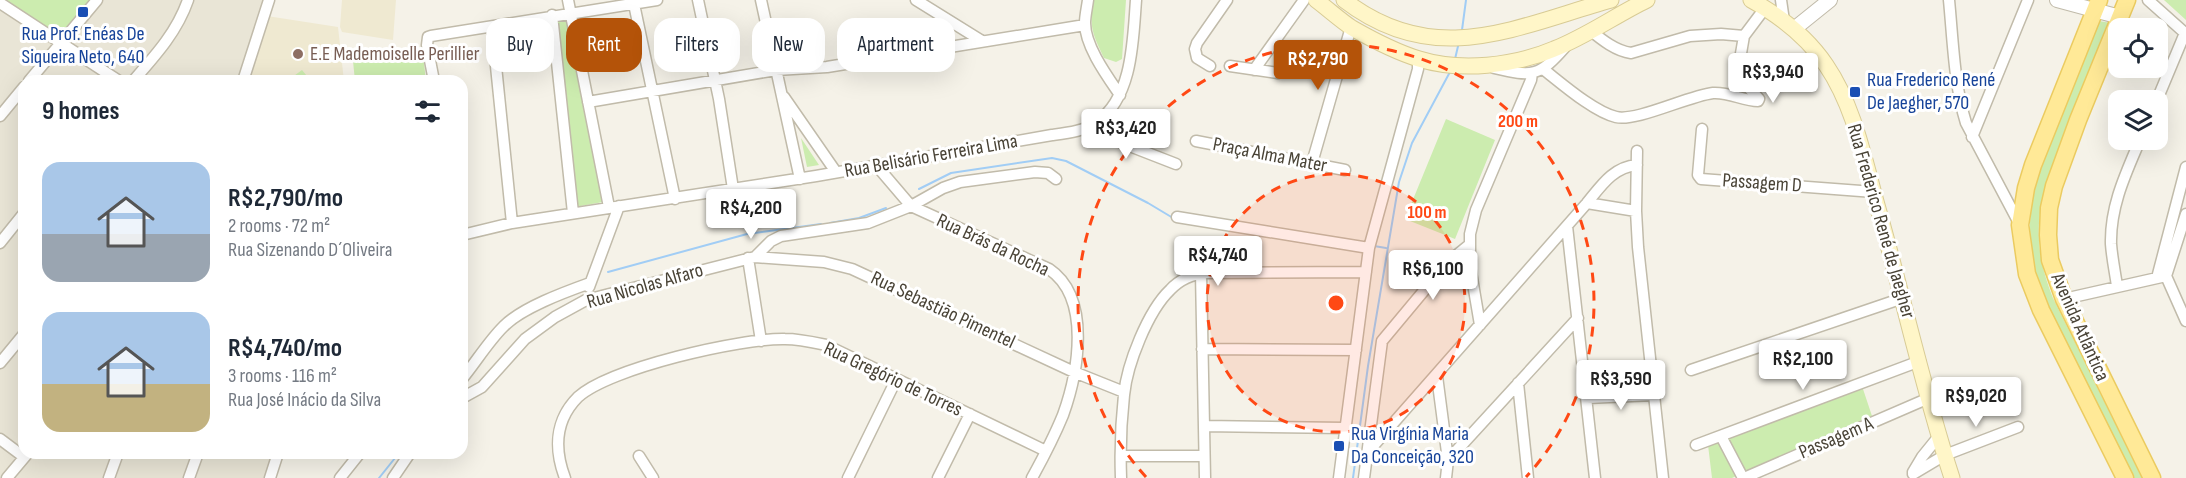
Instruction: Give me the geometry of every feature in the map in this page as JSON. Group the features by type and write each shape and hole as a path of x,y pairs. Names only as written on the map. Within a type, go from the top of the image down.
{"main road":[{"path":"1316,0 1351,27 1418,59 1458,65 1485,66 1542,54 1568,43 1647,0"},
{"name":"Rua Frederico René de Jaegher","path":"1751,0 1788,25 1826,64 1839,87 1853,122 1874,192 1952,478"},
{"name":"Avenida Atlântica","path":"2127,0 2054,186 2049,208 2048,235 2050,260 2064,299 2152,478"},
{"path":"1347,1 1389,26 1434,38 1468,38 1511,30 1606,1"},
{"name":"Avenida Atlântica","path":"2097,4 2031,172 2020,225 2027,274 2041,310 2125,478"},
{"path":"1579,10 1587,13 1590,18 1590,30"},
{"path":"1418,59 1420,48 1434,38"}],"street":[{"path":"34,75 97,0"},
{"path":"138,75 176,27 188,0"},
{"path":"245,75 269,0"},
{"path":"568,0 588,102 614,207 586,300"},
{"path":"537,18 657,0"},
{"path":"698,0 715,80 733,189"},
{"path":"761,0 765,18"},
{"path":"916,0 982,41"},
{"path":"1088,0 1085,25 1088,39 1120,95"},
{"path":"1136,0 1127,74 1120,95 1097,123 1122,143 1176,164"},
{"path":"1210,66 1197,58 1196,46 1227,0"},
{"path":"1254,70 1304,0"},
{"path":"1781,0 1788,25"},
{"path":"1788,25 1817,0"},
{"path":"1788,25 1830,0"},
{"path":"1949,0 1962,108 1972,136 2020,225"},
{"path":"1972,136 2028,0"},
{"path":"2057,0 2097,4 2120,17"},
{"path":"2148,0 2186,34 2161,90"},
{"path":"0,3 109,75"},
{"path":"634,4 675,199"},
{"path":"1734,94 1744,36 1765,8"},
{"path":"552,15 573,213"},
{"path":"825,67 1085,25"},
{"path":"1312,163 1351,27"},
{"path":"433,75 427,45 428,37 435,34 486,28"},
{"path":"1590,30 1611,46 1631,53 1690,36 1721,34 1744,36"},
{"path":"1480,325 1469,245 1476,210 1532,80 1538,71 1568,43"},
{"path":"1339,478 1369,248 1418,69 1418,59"},
{"path":"1230,66 1278,73"},
{"path":"1485,66 1520,73 1538,71 1599,109 1620,118 1714,93 1734,94 1753,101 1760,99 1737,75"},
{"path":"497,72 512,223"},
{"path":"588,102 764,72"},
{"path":"776,72 800,179"},
{"path":"781,92 836,172"},
{"path":"0,116 18,94"},
{"name":"Rua Belisário Ferreira Lima","path":"468,234 512,223 800,179 1075,131 1097,123"},
{"name":"Passagem D","path":"1702,129 1698,175 1701,179 1874,192"},
{"name":"Praça Alma Mater","path":"1196,141 1345,170"},
{"path":"2117,286 2111,243 2112,221 2120,190 2136,150"},
{"path":"1637,151 1636,211 1663,478"},
{"name":"Rua Brás da Rocha","path":"876,165 911,206 1049,269 1061,278 1070,291 1076,312 1074,372 1063,413 1032,478"},
{"path":"1367,453 1615,171 1627,165 1637,165"},
{"path":"2186,167 2163,254 2161,277 2183,308 2186,321"},
{"name":"Rua Nicolas Alfaro","path":"468,395 482,387 525,339 555,317 586,300 751,258 771,241 781,236 862,225 911,206 960,182 1035,172 1048,173 1056,179"},
{"path":"1587,203 1636,211"},
{"path":"2064,299 2161,277 2181,248 2186,214"},
{"path":"1177,216 1369,248"},
{"path":"0,243 18,220"},
{"path":"1567,226 1595,478"},
{"path":"1364,478 1380,347 1383,339 1448,263 1469,245"},
{"path":"2163,254 2181,248"},
{"path":"751,258 761,341"},
{"name":"Rua Sebastião Pimentel","path":"751,258 806,260 846,267 1074,372 1124,392"},
{"path":"1121,478 1124,392 1136,349 1156,307 1169,290 1179,282 1200,273 1366,272"},
{"path":"1200,273 1205,478"},
{"name":"Rua Nicolas Alfaro","path":"468,371 497,333 513,318 558,295 590,283"},
{"path":"1691,370 1903,298"},
{"path":"1448,460 1578,318"},
{"name":"Rua Gregório de Torres","path":"565,478 559,455 558,432 571,406 590,388 672,358 705,350 761,341 795,339 826,345 1046,451"},
{"path":"0,363 18,341"},
{"path":"1202,349 1356,350"},
{"path":"1696,445 1920,361"},
{"path":"1437,376 1448,460 1446,478"},
{"path":"848,478 896,380"},
{"path":"1518,382 1528,478"},
{"path":"1587,398 1654,395"},
{"name":"Passagem A","path":"1743,478 1929,398"},
{"path":"939,478 970,414"},
{"path":"1204,426 1345,428"},
{"path":"1912,476 1945,456 2018,427"},
{"path":"1721,436 1743,478"},
{"path":"1912,476 1922,457 1940,436"},
{"path":"0,439 18,450"},
{"path":"639,456 653,478"},
{"path":"1121,456 1204,456"},
{"path":"7,478 23,459"},
{"path":"109,478 116,459"},
{"path":"189,478 196,459"},
{"path":"270,478 276,459"},
{"path":"340,478 355,459"},
{"path":"393,478 406,459"}],"shaded area":[{"path":"0,0 268,0 244,75 18,75 18,459 276,459 270,478 0,478"},
{"path":"342,0 396,0 393,40 342,32 340,27"},
{"name":"E.E Mademoiselle Perillier","path":"267,16 338,27 343,75 248,75"}],"green space":[{"path":"0,0 97,0 62,42"},
{"path":"1092,0 1126,0 1122,59 1116,62 1104,58 1097,42 1091,17"},
{"path":"2164,0 2186,0 2186,20"},
{"path":"566,20 566,72 577,72 603,202 575,207 555,22"},
{"path":"2099,21 2108,22 2108,30 2046,187 2039,228 2040,249 2044,272 2053,298 2142,478 2129,478 2037,289 2029,236 2031,207 2038,175"},
{"path":"423,54 425,75 354,75 353,61"},
{"path":"302,70 306,75 295,75"},
{"path":"1446,119 1495,140 1455,239 1405,219"},
{"path":"801,138 819,165 807,167"},
{"path":"1862,386 1872,416 1732,478 1712,478 1708,445"}],"waterway":[{"path":"1462,30 1466,0"},
{"path":"1455,59 1459,42"},
{"path":"1353,478 1368,366 1399,182 1412,143 1451,70"},
{"path":"919,189 951,173 1052,158 1066,161 1173,218"},
{"path":"830,223 859,218 886,208"},
{"path":"608,272 747,234 821,224"},
{"path":"1374,246 1386,248"},
{"path":"379,478 394,459"}],"place":[{"name":"Rua Prof. Enéas De Siqueira Neto, 640","path":"83,12"},
{"name":"E.E Mademoiselle Perillier","path":"298,54"},
{"name":"Rua Frederico René De Jaegher, 570","path":"1855,92"},
{"name":"Rua Virgínia Maria Da Conceição, 320","path":"1339,446"}]}
